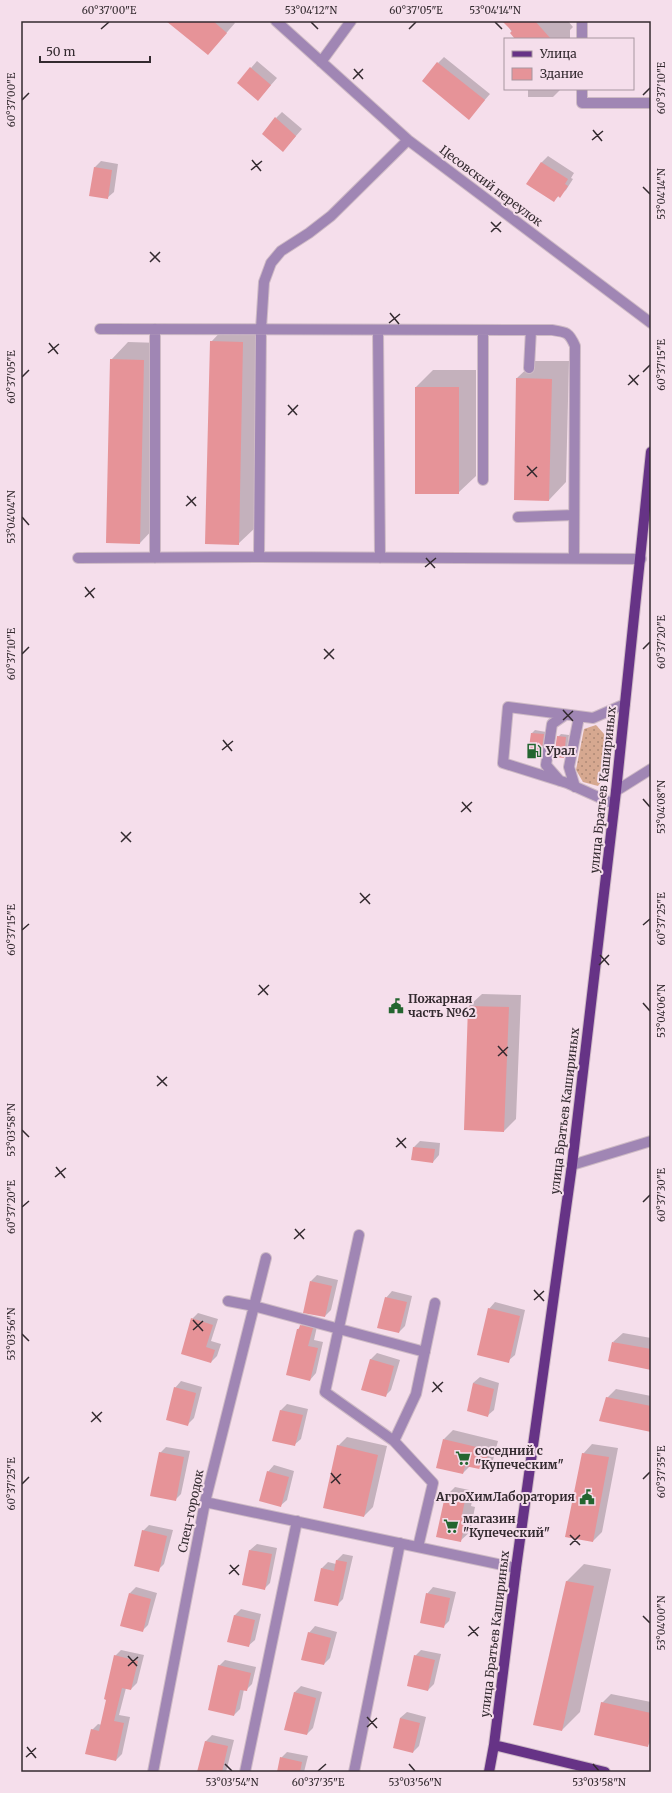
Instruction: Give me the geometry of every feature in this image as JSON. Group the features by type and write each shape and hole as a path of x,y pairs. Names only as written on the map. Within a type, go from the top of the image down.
{"main road":[{"name":"улица Братьев Кашириных","path":"489,1772 494,1745 516,1568 572,1165 650,485 651,452"},
{"path":"494,1745 605,1772"}],"street":[{"name":"Цесовский переулок","path":"276,21 408,140 651,323"},
{"path":"321,62 351,21"},
{"path":"582,21 582,38"},
{"path":"582,90 582,103 651,103"},
{"path":"259,557 261,329 264,282 270,263 282,251 332,216 408,140"},
{"path":"100,329 564,331 571,336 575,346 574,558"},
{"path":"155,329 155,558"},
{"path":"378,330 380,558"},
{"path":"483,330 483,480"},
{"path":"529,368 532,330"},
{"path":"518,517 574,514"},
{"path":"78,558 574,558 641,560"},
{"path":"614,804 575,786 503,763 508,707 593,718 625,704"},
{"path":"560,781 546,765 552,724 565,715"},
{"path":"575,786 569,767 579,716"},
{"path":"616,791 651,769"},
{"path":"572,1165 651,1141"},
{"path":"359,1235 326,1392 394,1441 433,1482 418,1547"},
{"name":"Спец-городок","path":"153,1772 205,1502 266,1258"},
{"path":"228,1301 254,1306 425,1352"},
{"path":"394,1441 416,1394 435,1303"},
{"path":"205,1502 516,1568"},
{"path":"245,1772 297,1521"},
{"path":"354,1772 400,1543"}],"shaded area":[{"path":"596,725 605,735 603,779 598,786 583,782 576,770 584,729"}],"building":[{"path":"166,21 213,21 227,33 208,55"},
{"path":"502,21 535,21 550,38 514,38 510,33 512,31"},
{"path":"437,62 485,100 469,120 422,81"},
{"path":"250,67 271,85 258,101 237,83"},
{"path":"275,117 296,136 283,152 262,134"},
{"path":"541,162 568,179 565,184 568,186 560,198 558,196 554,202 526,184"},
{"path":"94,167 112,170 108,199 89,196"},
{"path":"210,341 243,342 239,545 205,544"},
{"path":"110,359 144,360 140,544 106,543"},
{"path":"516,378 552,379 549,501 514,500"},
{"path":"415,387 459,387 459,494 415,494"},
{"path":"531,733 544,734 541,755 528,754"},
{"path":"557,736 566,737 564,758 554,757"},
{"path":"468,1006 509,1007 504,1132 464,1130"},
{"path":"413,1147 435,1149 433,1163 411,1160"},
{"path":"310,1281 332,1286 325,1317 303,1313"},
{"path":"385,1297 407,1302 399,1333 377,1328"},
{"path":"488,1308 520,1316 509,1363 477,1355"},
{"path":"191,1318 213,1325 206,1347 215,1350 211,1363 181,1354"},
{"path":"300,1325 313,1328 308,1346 318,1348 310,1381 286,1375 297,1329 299,1329"},
{"path":"612,1342 651,1349 651,1370 608,1361"},
{"path":"370,1359 394,1366 386,1397 361,1390"},
{"path":"473,1383 494,1389 488,1417 467,1411"},
{"path":"174,1387 196,1393 188,1426 166,1420"},
{"path":"606,1397 651,1406 651,1432 599,1421"},
{"path":"280,1410 303,1415 295,1446 272,1441"},
{"name":"соседний с \"Купеческим\"","path":"443,1439 489,1450 484,1470 465,1466 463,1474 436,1468"},
{"path":"337,1445 378,1455 364,1517 323,1508"},
{"path":"159,1452 184,1457 176,1501 150,1496"},
{"name":"АгроХимЛаборатория","path":"582,1453 609,1457 593,1542 565,1537"},
{"path":"267,1471 289,1477 281,1507 259,1501"},
{"name":"магазин \"Купеческий\"","path":"445,1496 465,1500 462,1515 466,1516 461,1542 436,1537"},
{"path":"142,1530 167,1536 159,1572 134,1566"},
{"path":"249,1550 272,1554 265,1590 242,1585"},
{"path":"336,1560 347,1562 338,1606 314,1601 321,1568 334,1571"},
{"path":"566,1581 594,1586 562,1731 533,1725"},
{"path":"129,1593 151,1599 143,1632 120,1626"},
{"path":"426,1593 450,1598 444,1628 420,1623"},
{"path":"234,1615 255,1620 249,1647 227,1642"},
{"path":"308,1632 331,1638 324,1665 301,1660"},
{"path":"114,1655 138,1661 131,1690 122,1688 114,1721 124,1723 116,1761 85,1754 91,1729 99,1731 106,1700 104,1699"},
{"path":"414,1655 435,1660 428,1691 407,1686"},
{"path":"218,1665 251,1673 247,1691 240,1690 234,1716 208,1710"},
{"path":"294,1692 316,1698 307,1735 284,1730"},
{"path":"601,1702 651,1713 651,1732 648,1747 594,1735"},
{"path":"400,1718 420,1723 413,1753 393,1748"},
{"path":"205,1741 228,1746 222,1772 197,1772"},
{"path":"280,1757 302,1762 300,1772 277,1772"}],"place":[{"name":"Урал","path":"534,751"},
{"name":"Пожарная часть №62","path":"396,1006"},
{"name":"соседний с \"Купеческим\"","path":"463,1458"},
{"name":"АгроХимЛаборатория","path":"587,1497"},
{"name":"магазин \"Купеческий\"","path":"451,1526"}]}
